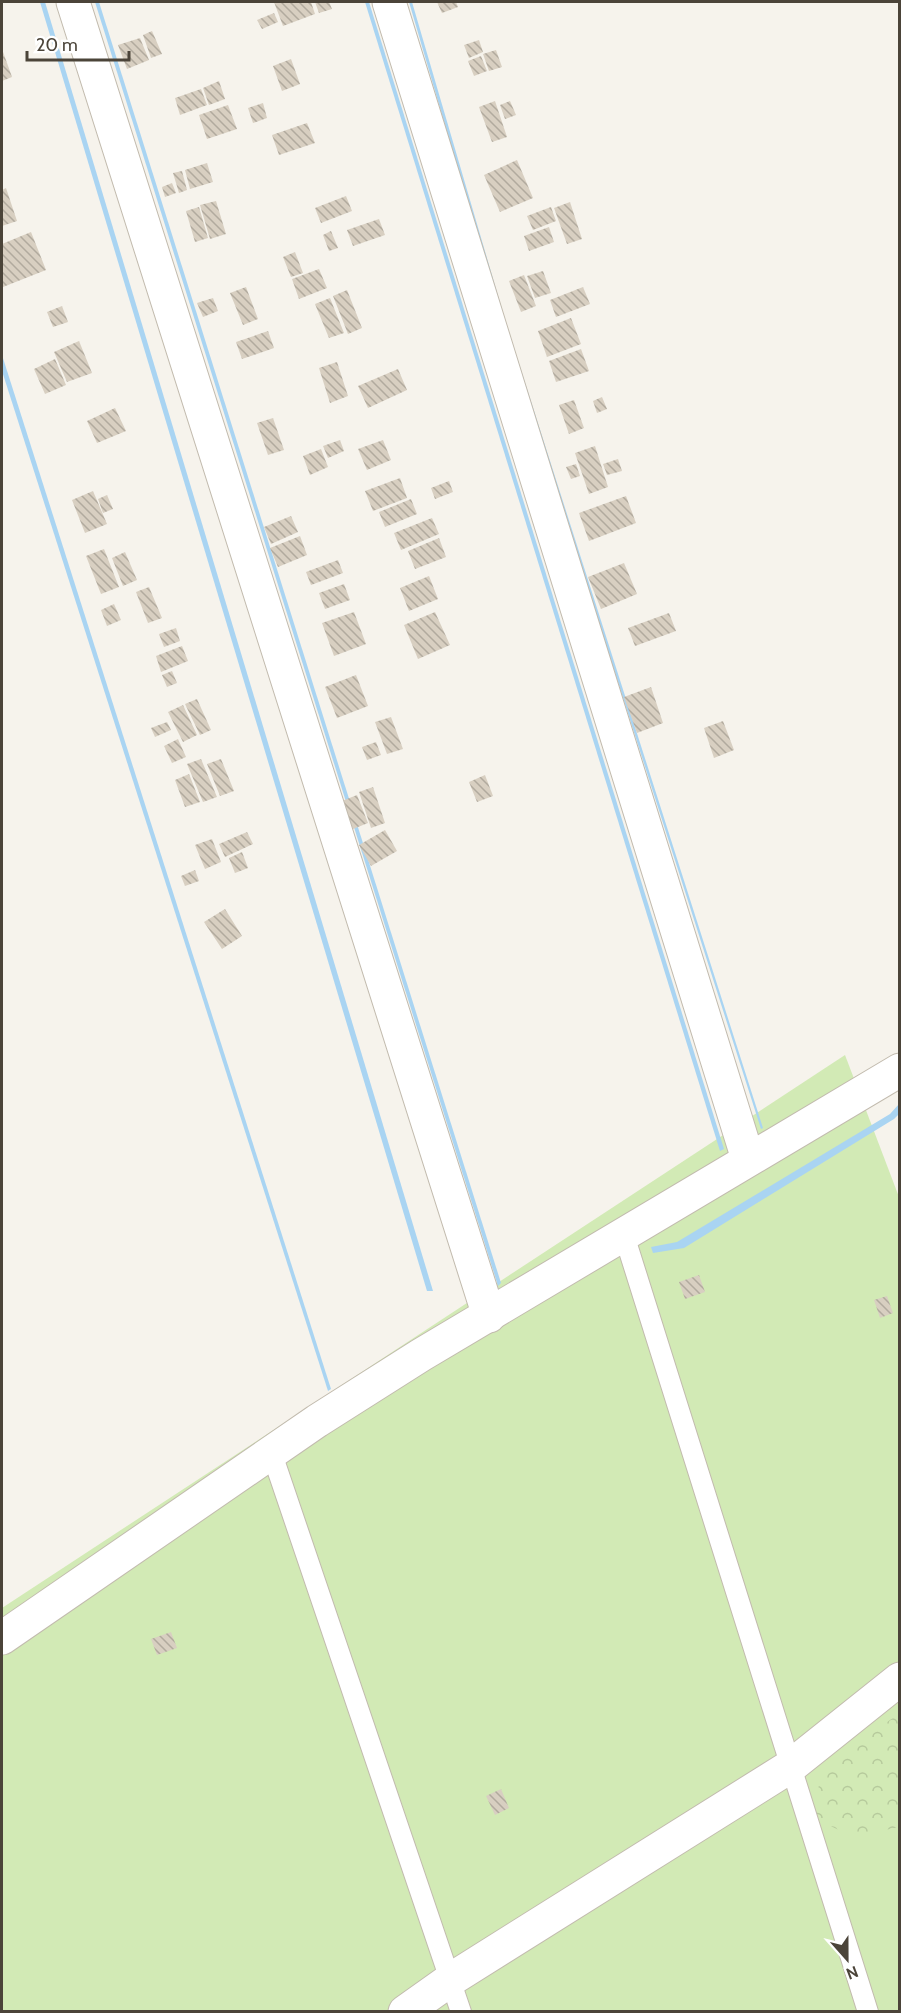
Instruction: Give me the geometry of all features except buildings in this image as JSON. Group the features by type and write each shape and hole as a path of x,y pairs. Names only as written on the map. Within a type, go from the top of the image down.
{"street":[{"path":"73,2 489,1316"},
{"path":"389,2 748,1159"},
{"path":"2,1638 317,1421 402,1367 900,1070"},
{"path":"405,2012 450,1980 791,1766 900,1679"}],"lane":[{"path":"624,1235 868,2012"},
{"path":"272,1454 460,2012"}],"green space":[{"path":"845,1055 899,1197 899,2011 2,2012 2,1608"},
{"path":"899,1714 899,1827 853,1837 798,1810 818,1789 821,1778 857,1742"}],"water":[{"path":"40,2 45,2 433,1291 427,1291"},
{"path":"95,2 99,2 501,1283 498,1286"},
{"path":"365,2 369,2 724,1149 720,1151"},
{"path":"409,2 412,2 506,323 763,1128 761,1129 502,320"},
{"path":"2,355 331,1389 328,1391 2,371"},
{"path":"899,1104 899,1114 894,1119 684,1248 653,1253 651,1247 677,1242 890,1114"}]}
